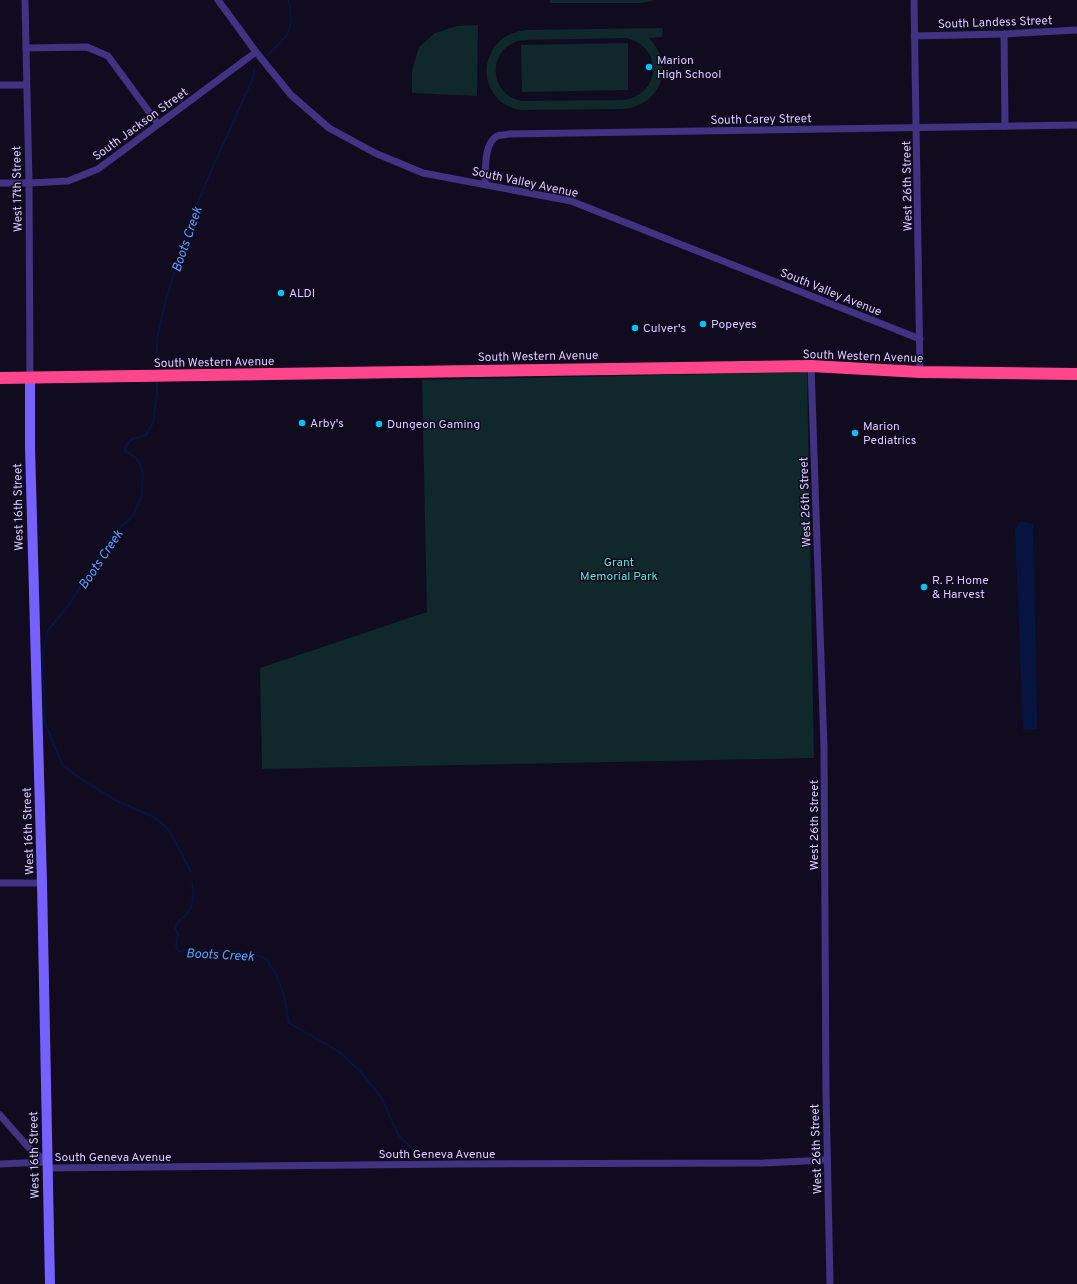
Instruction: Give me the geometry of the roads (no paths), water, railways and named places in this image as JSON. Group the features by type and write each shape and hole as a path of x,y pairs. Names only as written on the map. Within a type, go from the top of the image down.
{"highway":[{"name":"South Western Avenue","path":"0,378 811,366 920,372 1077,374"}],"street":[{"name":"West 17th Street","path":"25,0 30,378"},
{"name":"South Valley Avenue","path":"218,0 256,52 292,95 329,128 375,153 423,173 571,200 920,339"},
{"name":"West 26th Street","path":"914,0 920,372"},
{"name":"South Landess Street","path":"914,36 1004,34 1077,30"},
{"path":"1004,34 1004,126"},
{"path":"26,48 87,47 108,56 158,124"},
{"name":"South Jackson Street","path":"0,183 28,184 68,181 98,169 256,52"},
{"path":"0,85 26,85"},
{"name":"South Carey Street","path":"485,184 486,155 490,144 497,136 503,135 1077,124"},
{"name":"West 26th Street","path":"811,366 824,746 827,1160 830,1284"},
{"name":"West 16th Street","path":"30,378 30,447 42,883 50,1284"},
{"path":"0,883 42,883"},
{"path":"0,1115 29,1148 47,1165"},
{"name":"South Geneva Avenue","path":"0,1164 755,1163 827,1160"}],"water":[{"path":"1021,521 1033,524 1037,709 1037,729 1023,730 1015,529"}],"waterway":[{"name":"Boots Creek","path":"267,56 289,31 291,18 288,0"},
{"name":"Boots Creek","path":"157,372 157,339 164,307 191,218 253,78 254,69"},
{"name":"Boots Creek","path":"157,380 157,394 153,423 146,435 132,439 126,446 125,451 135,457 140,463 143,476 142,495 133,516 113,534 69,605 48,630 43,660 45,723 63,766 117,801 154,817 169,830 191,872"},
{"name":"Boots Creek","path":"192,883 192,904 188,912 178,922 175,928 178,934 176,947 179,952 185,950 240,952 260,956 267,960 276,974 281,988 289,1023 338,1051 360,1071 381,1097 399,1136 421,1158"}],"place":[{"name":"Marion High School","path":"649,67"},
{"name":"ALDI","path":"281,293"},
{"name":"Popeyes","path":"703,324"},
{"name":"Culver's","path":"635,328"},
{"name":"Arby's","path":"302,423"},
{"name":"Dungeon Gaming","path":"379,424"},
{"name":"Marion Pediatrics","path":"855,433"},
{"name":"R. P. Home & Harvest","path":"924,587"}],"park label":[{"name":"Grant Memorial Park","path":"619,569"}]}
